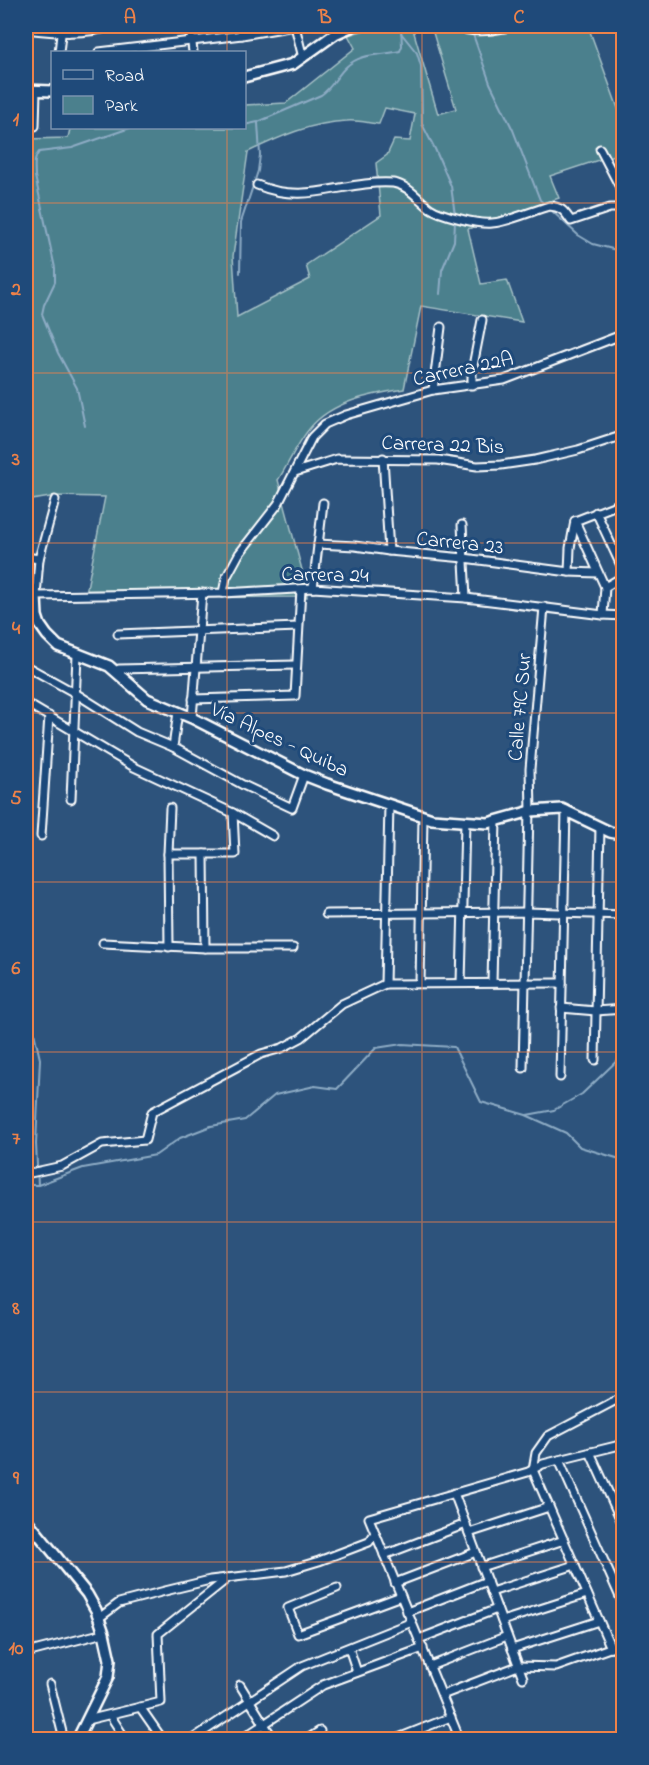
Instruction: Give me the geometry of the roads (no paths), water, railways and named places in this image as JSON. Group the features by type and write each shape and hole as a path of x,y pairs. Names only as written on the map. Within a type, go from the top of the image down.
{"street":[{"path":"26,29 98,31 114,26"},
{"path":"190,26 193,51"},
{"path":"241,26 243,35"},
{"path":"107,51 243,35 295,26 303,58"},
{"path":"246,76 287,66 303,58 335,34 353,26"},
{"path":"455,26 476,31 517,26"},
{"path":"59,51 62,29"},
{"path":"34,126 31,90 51,91"},
{"path":"600,149 624,195"},
{"path":"257,185 274,192 309,194 371,183 403,185 437,212 491,224 549,206 559,207 571,222 610,208 624,208"},
{"path":"472,385 472,371 482,320"},
{"path":"434,390 441,327"},
{"name":"Carrera 22A","path":"294,472 312,437 325,424 346,415 434,390 504,380 624,334"},
{"name":"Carrera 22 Bis","path":"294,472 337,459 438,460 477,466 501,465 578,450 624,435"},
{"path":"383,458 389,551"},
{"path":"223,593 226,578 239,554 278,504 294,472"},
{"path":"36,596 39,559 55,500"},
{"path":"575,521 624,502"},
{"path":"313,588 323,503"},
{"path":"596,512 624,574 605,587"},
{"path":"569,572 570,548 575,521"},
{"path":"575,521 605,587 603,615"},
{"path":"462,525 466,598"},
{"name":"Carrera 23","path":"318,544 464,558 569,572 598,573"},
{"path":"26,557 39,559"},
{"name":"Carrera 24","path":"26,595 223,593 313,588 466,598 624,616"},
{"path":"193,699 295,696 301,589"},
{"path":"192,717 202,593"},
{"name":"Vía Alpes - Quiba","path":"36,596 38,621 58,646 103,664 147,699 192,717 304,775 423,817 489,823 530,811 566,810 600,827 624,835"},
{"name":"Calle 79C Sur","path":"523,1068 530,769 544,607"},
{"path":"118,634 298,627"},
{"path":"71,799 77,655"},
{"path":"115,672 119,669 296,665"},
{"path":"26,666 75,693 132,729 173,747 292,808 304,775"},
{"path":"26,703 134,767 233,813 273,836"},
{"path":"173,747 178,712"},
{"path":"41,836 49,716"},
{"path":"385,984 389,805"},
{"path":"169,947 170,808"},
{"path":"560,1077 566,810"},
{"path":"168,855 235,854 233,813"},
{"path":"420,983 423,817"},
{"path":"492,982 496,820"},
{"path":"461,983 465,822"},
{"path":"595,1060 600,827"},
{"path":"204,855 205,948"},
{"path":"326,914 527,912 624,915"},
{"path":"103,943 205,948 293,948"},
{"path":"29,1173 62,1166 102,1144 145,1140 152,1112 261,1054 282,1048 301,1038 342,1004 385,984 562,983"},
{"path":"561,1008 596,1011 624,1009"},
{"path":"611,1648 533,1470 536,1453 548,1436 624,1396"},
{"path":"460,1740 369,1518 533,1470 543,1464 623,1446"},
{"path":"590,1452 624,1527"},
{"path":"559,1460 624,1606"},
{"path":"454,1493 523,1678"},
{"path":"469,1533 549,1508"},
{"path":"26,1520 87,1594 104,1633 110,1660 108,1677 77,1740"},
{"path":"384,1555 466,1524"},
{"path":"99,1618 119,1603 210,1580 286,1571 319,1561 369,1542 375,1533"},
{"path":"482,1567 564,1540"},
{"path":"396,1583 476,1552"},
{"path":"491,1592 575,1565"},
{"path":"87,1720 161,1702 158,1634 228,1578"},
{"path":"407,1612 487,1581"},
{"path":"337,1588 288,1608 297,1634 401,1596"},
{"path":"502,1621 587,1594"},
{"path":"418,1639 497,1609"},
{"path":"512,1649 599,1621"},
{"path":"196,1738 302,1666 412,1622"},
{"path":"26,1653 104,1633"},
{"path":"430,1666 507,1636"},
{"path":"442,1695 518,1666 556,1667 624,1643"},
{"path":"349,1647 357,1672"},
{"path":"240,1740 323,1684 423,1648"},
{"path":"50,1684 64,1740"},
{"path":"240,1685 273,1740"},
{"path":"140,1707 163,1740"},
{"path":"110,1714 126,1740"},
{"path":"393,1740 451,1717"},
{"path":"82,1730 88,1740"},
{"path":"306,1740 320,1731"}],"waterway":[{"path":"246,125 258,122 321,95 346,67 358,59 400,51 401,26"},
{"path":"470,26 490,83 513,130 540,200 578,235 593,244 624,252"},
{"path":"401,33 417,53 421,66 422,124 451,186 455,215"},
{"path":"240,273 241,222 258,171 260,155 258,123"},
{"path":"85,426 77,388 58,353 42,314 55,282 55,268 35,176 35,161 39,152 72,148 127,129"},
{"path":"440,294 442,270 454,241 455,221"},
{"path":"26,956 31,978 31,1019 40,1059 36,1144 38,1185"},
{"path":"26,1185 38,1185 83,1168 156,1155 180,1138 211,1126 245,1120 275,1095 315,1086 337,1089 376,1048 402,1044 454,1047 481,1102 526,1115 566,1133 580,1147 620,1159 624,1163"},
{"path":"527,1115 554,1110 582,1094 624,1054"}]}
